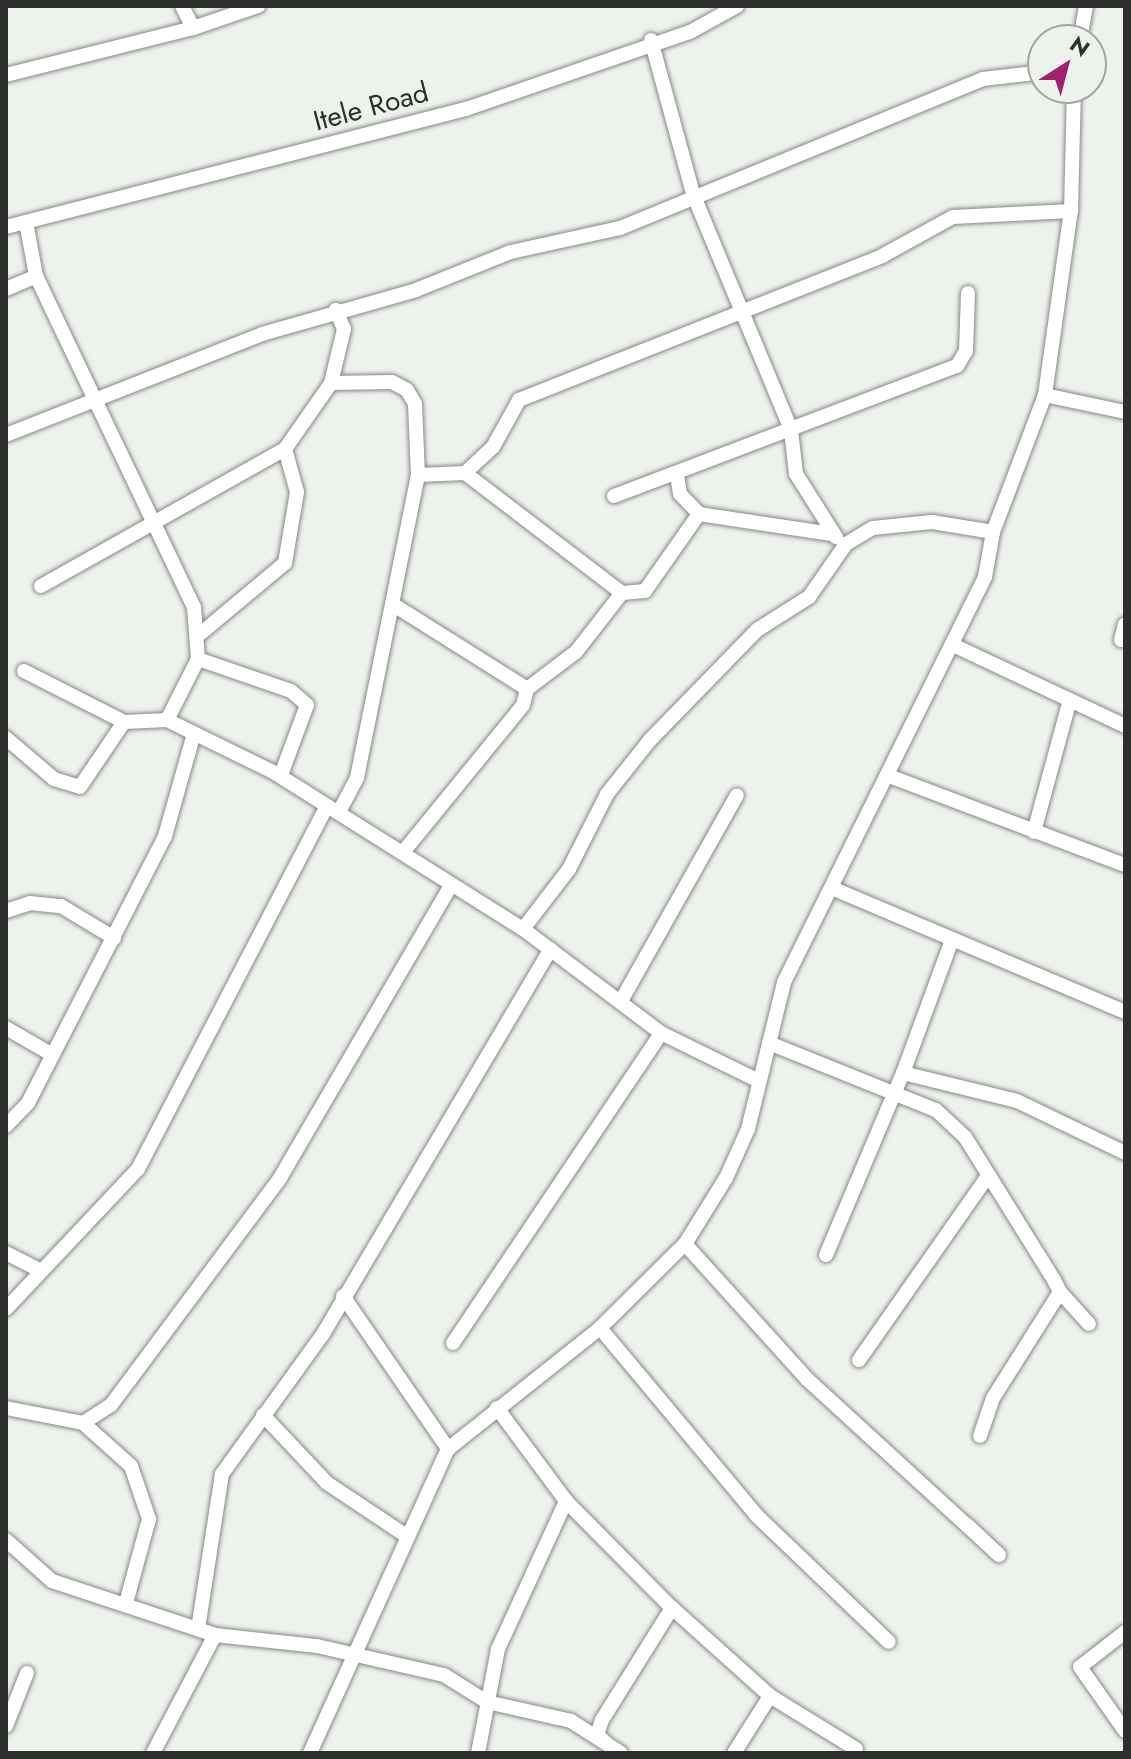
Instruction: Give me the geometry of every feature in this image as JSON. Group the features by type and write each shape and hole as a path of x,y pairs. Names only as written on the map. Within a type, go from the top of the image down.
{"street":[{"path":"182,6 193,28"},
{"path":"6,75 193,28 258,6"},
{"name":"Itele Road","path":"6,227 466,109 574,76 651,40 690,32 732,6"},
{"path":"651,40 693,194 738,312 791,430 796,474 831,534"},
{"path":"6,435 96,400 155,371 336,310 416,290 511,252 620,228 693,194 983,79 1027,74"},
{"path":"310,1753 359,1654 405,1535 448,1449 600,1328 685,1244 726,1178 759,1081 784,982 834,889 985,577 993,532 1045,395 1071,211 1074,104"},
{"path":"465,473 493,447 519,400 882,256 953,217 1071,211"},
{"path":"26,222 36,276 152,522 200,634 198,659 167,720"},
{"path":"6,289 36,276"},
{"path":"614,496 677,475 957,366 966,351 968,293"},
{"path":"41,586 285,449 331,383 344,329 336,310"},
{"path":"6,1309 138,1169 332,810 357,778 376,656 397,607 404,517 418,475 415,404 407,390 392,382 331,383"},
{"path":"1045,395 1125,412"},
{"path":"200,634 285,563 297,492 285,449"},
{"path":"418,475 465,473 622,593 645,591 699,514"},
{"path":"677,475 680,494 699,514 831,534 846,544"},
{"path":"523,929 569,869 607,794 650,740 757,630 809,597 846,544 873,528 932,522 993,532"},
{"path":"404,851 523,705 527,689 576,652 622,593"},
{"path":"397,607 527,689"},
{"path":"1121,640 1125,624"},
{"path":"953,645 1069,703 1125,726"},
{"path":"24,671 124,722 167,720 193,737 281,775 307,705 291,691 198,659"},
{"path":"1034,832 1069,703"},
{"path":"6,738 54,779 80,787 124,722"},
{"path":"6,1126 28,1103 165,836 193,737"},
{"path":"275,773 404,851 451,885 523,929 661,1033 759,1081"},
{"path":"889,776 1125,865"},
{"path":"621,1001 737,795"},
{"path":"83,1423 111,1405 280,1178 451,885"},
{"path":"834,889 1125,1012"},
{"path":"6,911 30,903 61,906 114,938"},
{"path":"826,1255 895,1095 952,940"},
{"path":"198,1629 222,1474 343,1296 551,949"},
{"path":"6,1028 51,1054"},
{"path":"453,1343 661,1033"},
{"path":"769,1043 936,1110 988,1176 1060,1292 1089,1324"},
{"path":"903,1073 1017,1101 1125,1153"},
{"path":"859,1360 988,1176"},
{"path":"685,1244 807,1379 999,1555 967,1525"},
{"path":"6,1253 40,1270"},
{"path":"980,1436 993,1398 1060,1292"},
{"path":"343,1296 448,1449"},
{"path":"600,1328 757,1516 889,1642"},
{"path":"6,1408 83,1423 131,1466 149,1519 126,1603"},
{"path":"497,1408 566,1501 672,1608 770,1696 856,1749"},
{"path":"263,1415 327,1483 405,1535"},
{"path":"478,1753 498,1649 566,1501"},
{"path":"6,1540 52,1581 215,1635 359,1654 444,1675 487,1702 571,1721 614,1749"},
{"path":"614,1749 597,1735 602,1720 672,1608"},
{"path":"1125,1632 1080,1667 1125,1731"},
{"path":"153,1753 215,1635"},
{"path":"6,1726 27,1673"},
{"path":"734,1753 770,1696"}]}
